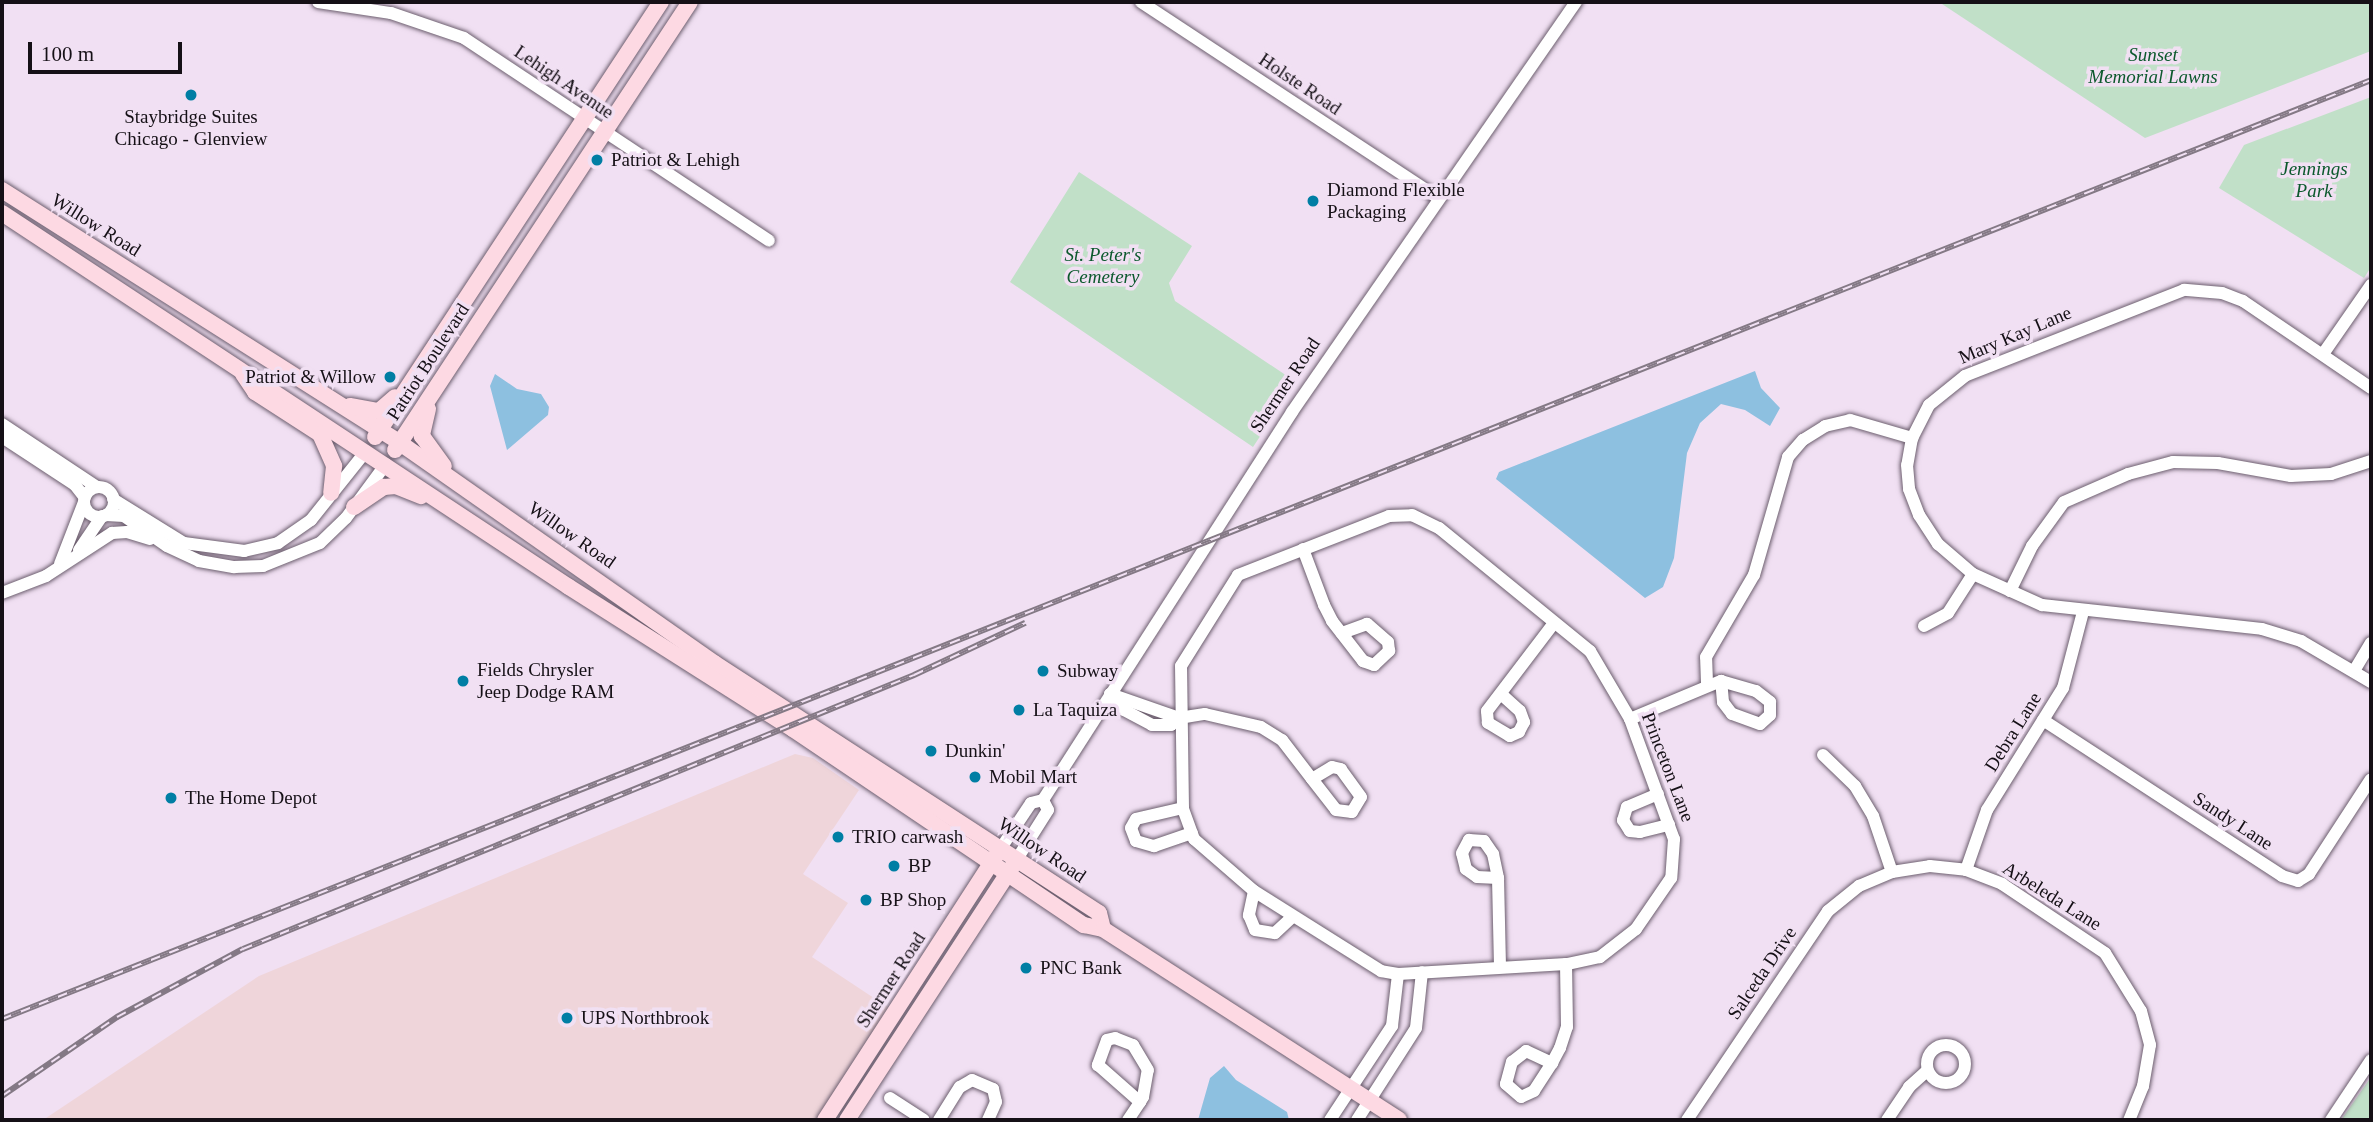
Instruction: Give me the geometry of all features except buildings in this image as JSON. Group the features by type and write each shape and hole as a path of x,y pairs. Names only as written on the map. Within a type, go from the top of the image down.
{"main road":[{"name":"Patriot Boulevard","path":"366,451 661,2"},
{"name":"Patriot Boulevard","path":"386,464 690,2"},
{"name":"Willow Road","path":"2,190 400,443 753,689 1099,913 1103,929"},
{"name":"Willow Road","path":"2,213 569,587 761,707 1084,925 1103,929 1399,1120"},
{"path":"237,367 255,392 320,434 334,466 331,494"},
{"path":"449,368 425,417 422,436 426,446 440,463 541,531 593,575"},
{"path":"328,397 355,409 380,411 410,385"},
{"path":"354,508 384,487 409,490 569,587"},
{"name":"Shermer Road","path":"825,1120 1001,848"},
{"name":"Shermer Road","path":"847,1120 1017,859"}],"street":[{"name":"Lehigh Avenue","path":"318,2 429,23 464,38 769,241"},
{"name":"Holste Road","path":"1141,2 1438,198"},
{"name":"Shermer Road","path":"1001,848 1031,803 1044,800 1292,412 1576,2"},
{"path":"2323,354 2371,285"},
{"name":"Mary Kay Lane","path":"2371,388 2243,301 2222,293 2184,290 1965,376 1929,405 1912,438 1909,489 1919,514 1938,544 1973,574 2042,606 2083,612 2185,617 2263,629 2301,641 2371,682"},
{"path":"1707,683 1706,657 1754,575 1788,457 1803,440 1825,426 1850,420 1912,438"},
{"name":"Patriot Boulevard","path":"2,424 97,487 106,489 113,499 184,543 244,551 278,543 311,520 366,451"},
{"name":"Patriot Boulevard","path":"2,437 75,485 89,513 124,516 167,546 214,565 264,566 320,543 354,508 386,464"},
{"path":"2010,591 2032,546 2064,502 2129,474 2173,461 2218,463 2291,476 2331,474 2371,461"},
{"path":"60,564 84,500 97,487"},
{"path":"74,559 113,499"},
{"name":"Princeton Lane","path":"1412,515 1439,528 1554,623 1590,651 1630,719 1674,839 1671,878 1636,929 1600,957 1566,964 1398,974 1364,965 1225,870 1192,833 1183,808 1179,718 1181,666 1238,575 1389,516 1412,515"},
{"path":"2,593 30,584 60,564 74,559 90,544 113,533 127,532 167,546"},
{"path":"1303,549 1324,605 1342,633"},
{"path":"1924,626 1948,613 1973,574"},
{"name":"Debra Lane","path":"1966,870 1987,810 2043,720 2073,663 2083,612"},
{"path":"1501,694 1554,623"},
{"path":"2354,671 2371,643"},
{"path":"1630,719 1707,683 1721,681"},
{"path":"1110,694 1179,718 1205,714 1261,727 1282,740 1312,779"},
{"name":"Sandy Lane","path":"2043,720 2282,876 2298,881 2309,874 2371,779"},
{"path":"1823,755 1855,786 1873,816 1892,872"},
{"path":"1658,794 1627,807 1623,820 1630,831 1640,832 1669,825"},
{"name":"Shermer Road","path":"1017,859 1048,810 1044,800"},
{"path":"1183,808 1136,819 1131,828 1136,841 1154,846 1192,833"},
{"name":"Arbeleda Lane","path":"1892,872 1930,866 1966,870 2003,884 2105,953 2126,981 2146,1028 2150,1045 2143,1086 2130,1120"},
{"name":"Salceda Drive","path":"1687,1120 1828,911 1860,886 1892,872"},
{"path":"1498,878 1500,966"},
{"path":"1254,891 1249,915 1255,930 1275,933 1292,917"},
{"path":"1552,1063 1567,1027 1566,964"},
{"path":"1357,1120 1416,1028 1422,972"},
{"path":"1330,1120 1348,1086 1392,1026 1398,1003 1398,974"},
{"path":"1128,1120 1140,1102 1149,1079 1139,1052 1124,1040 1107,1040 1098,1065 1140,1102"},
{"path":"2331,1120 2371,1060"},
{"path":"1887,1120 1909,1087 1928,1070"},
{"path":"939,1120 960,1087 972,1080 993,1089 996,1102 988,1120"},
{"path":"890,1098 924,1120"}],"shaded area":[{"path":"795,754 813,758 859,790 803,874 848,903 812,957 889,1008 816,1120 43,1120 259,976"}],"green space":[{"name":"Sunset Memorial Lawns","path":"1939,2 2371,2 2371,51 2145,138"},
{"name":"Jennings Park","path":"2371,97 2371,267 2364,278 2219,188 2244,145"},
{"name":"St. Peter's Cemetery","path":"1079,172 1192,246 1169,283 1175,301 1296,382 1253,447 1010,282"},
{"path":"2371,1077 2371,1120 2341,1120"}],"water":[{"path":"1755,371 1761,388 1780,408 1770,426 1745,410 1721,404 1700,423 1687,453 1674,558 1663,587 1645,598 1496,479 1499,472"},
{"path":"495,374 517,389 541,394 549,407 548,415 507,450 490,386"},
{"path":"1224,1066 1236,1080 1287,1112 1289,1120 1198,1120 1210,1078"}],"railway":[{"path":"2,1019 2371,80"},
{"path":"2,1096 117,1017 243,949 914,675 1025,623"}],"place":[{"name":"Staybridge Suites Chicago - Glenview","path":"191,95"},
{"name":"Patriot & Lehigh","path":"597,160"},
{"name":"Diamond Flexible Packaging","path":"1313,201"},
{"name":"Patriot & Willow","path":"390,377"},
{"name":"Subway","path":"1043,671"},
{"name":"Fields Chrysler Jeep Dodge RAM","path":"463,681"},
{"name":"La Taquiza","path":"1019,710"},
{"name":"Dunkin'","path":"931,751"},
{"name":"Mobil Mart","path":"975,777"},
{"name":"The Home Depot","path":"171,798"},
{"name":"TRIO carwash","path":"838,837"},
{"name":"BP","path":"894,866"},
{"name":"BP Shop","path":"866,900"},
{"name":"PNC Bank","path":"1026,968"},
{"name":"UPS Northbrook","path":"567,1018"}]}
